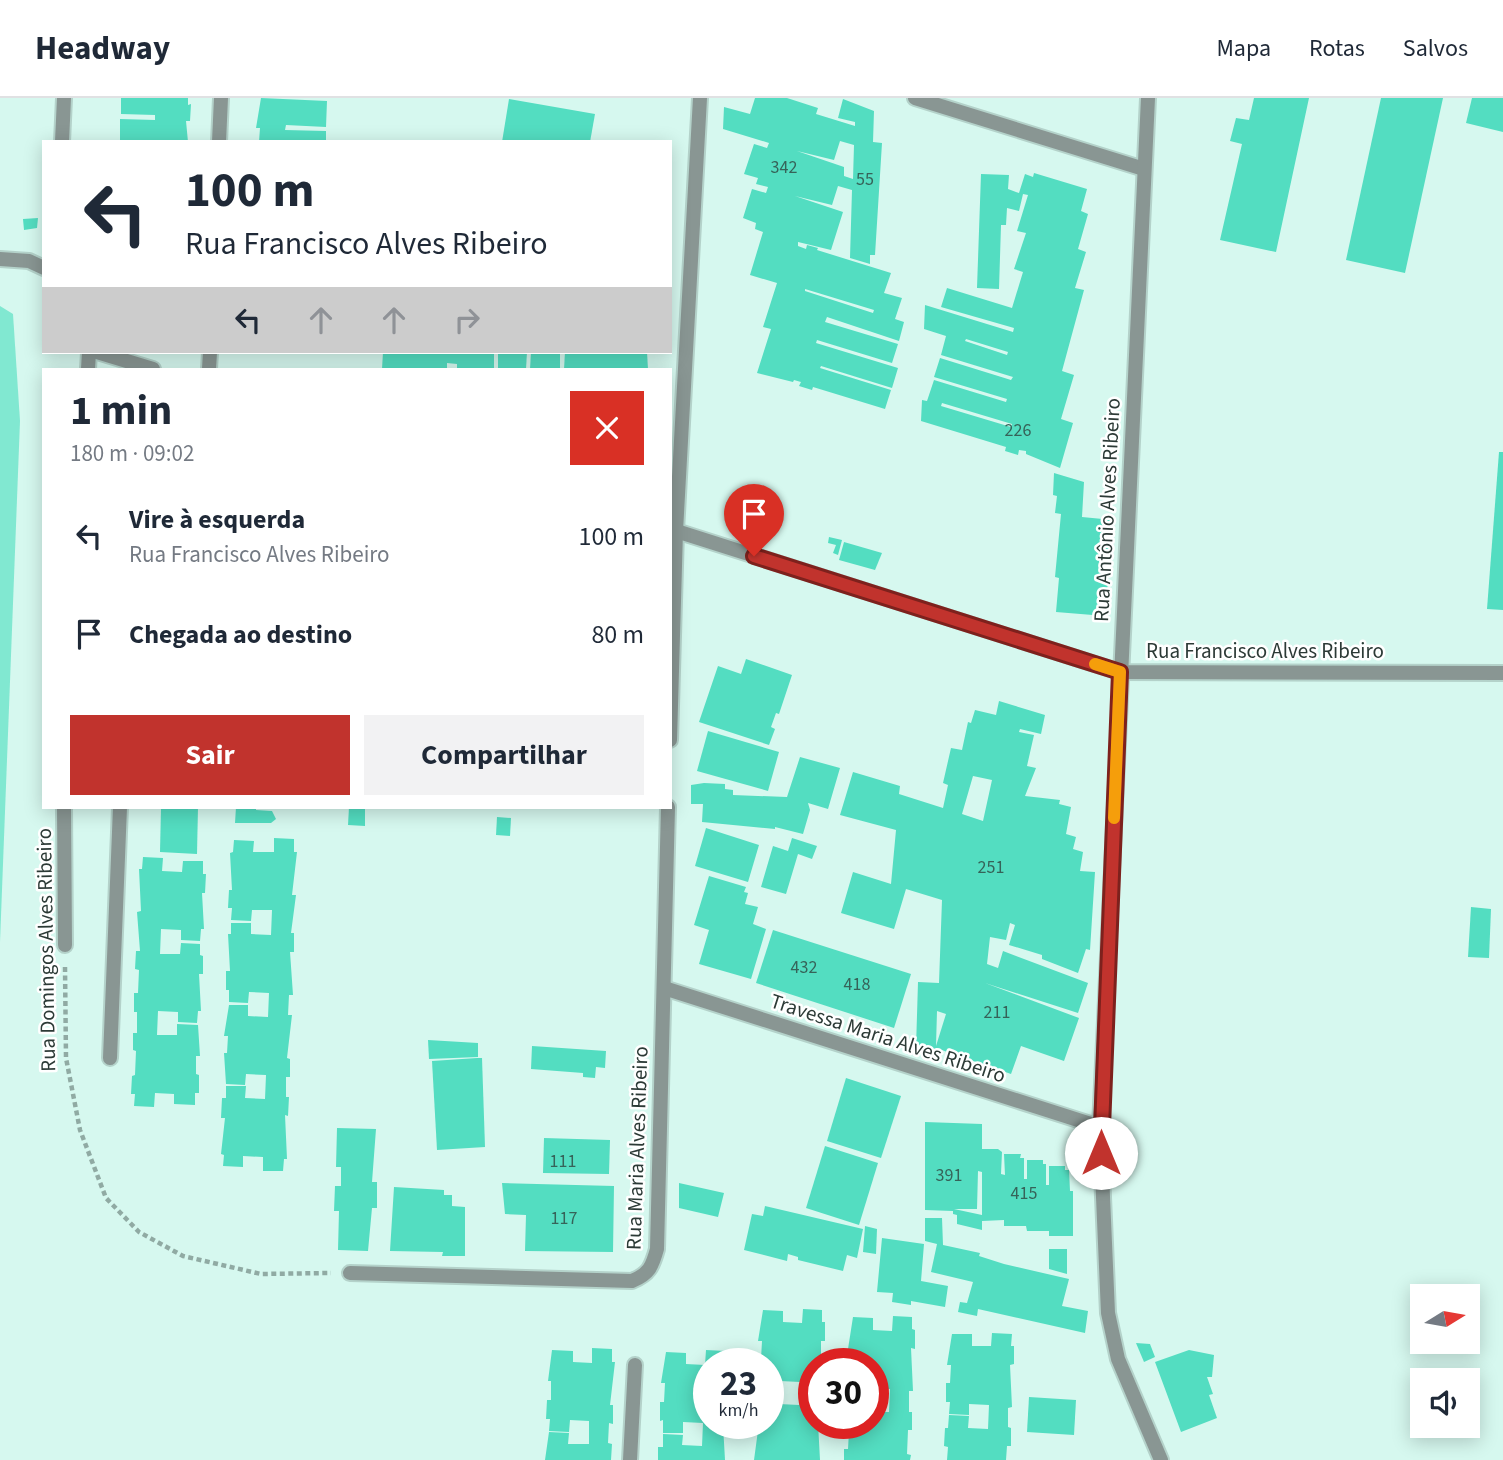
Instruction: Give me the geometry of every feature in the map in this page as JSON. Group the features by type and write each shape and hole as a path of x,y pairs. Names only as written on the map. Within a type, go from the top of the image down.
{"street":[{"path":"62,140 64,98"},
{"path":"219,140 221,98"},
{"path":"672,600 673,530 700,98"},
{"path":"915,98 1144,169"},
{"name":"Rua Antônio Alves Ribeiro","path":"1148,98 1100,1127 1108,1313 1118,1359 1161,1460"},
{"path":"0,259 29,261 42,267"},
{"path":"104,354 150,368"},
{"name":"Rua Francisco Alves Ribeiro","path":"673,530 1120,672 1503,673"},
{"name":"Rua Domingos Alves Ribeiro","path":"64,809 65,945"},
{"path":"110,1058 120,809"},
{"name":"Rua Maria Alves Ribeiro","path":"350,1273 632,1281 645,1275 653,1266 657,1249 668,809"},
{"name":"Travessa Maria Alves Ribeiro","path":"664,988 1100,1127"},
{"path":"630,1460 635,1365"}],"path":[{"name":"Rua Domingos Alves Ribeiro","path":"65,945 66,1058 80,1130 106,1198 139,1232 183,1256 261,1274 350,1273"}],"green space":[{"path":"0,306 13,314 20,421 0,942"}],"building":[{"path":"121,98 188,98 188,105 191,104 190,121 186,121 188,140 120,140 120,119 155,120 155,115 121,114"},
{"path":"261,98 327,101 326,127 286,125 285,130 326,131 326,140 259,140 260,128 256,128"},
{"path":"755,98 787,98 818,108 816,114 855,126 855,122 838,118 843,99 874,111 873,142 882,143 875,255 870,255 870,264 850,258 852,190 838,186 832,205 795,196 843,212 831,250 794,241 806,249 807,245 818,248 817,250 891,273 884,293 902,298 895,319 904,322 899,341 827,317 825,322 898,344 892,363 817,340 816,343 898,368 892,388 821,366 820,368 891,390 885,409 813,387 812,390 799,386 801,382 794,380 793,382 757,373 771,329 763,327 777,283 750,275 763,232 755,229 756,223 743,218 752,189 766,193 768,187 756,184 758,178 744,174 754,144 767,148 769,143 723,129 724,107 750,114","holes":["840,141 854,145 853,179 844,176 844,167 797,151 834,160","805,289 874,310 873,313"]},
{"path":"1254,98 1309,98 1276,252 1220,240 1242,144 1230,141 1236,118 1249,120"},
{"path":"1381,98 1443,98 1405,273 1346,260"},
{"path":"1472,98 1503,98 1503,132 1466,123"},
{"path":"509,99 595,114 590,140 502,140"},
{"path":"1034,173 1087,189 1081,211 1088,214 1078,249 1086,252 1075,288 1084,290 1062,371 1074,375 1061,419 1073,423 1060,468 1026,454 1026,451 1019,450 1018,455 1005,451 1006,447 921,421 922,400 927,401 934,380 1006,402 1007,399 934,377 940,358 1011,380 1013,377 941,355 946,336 924,329 925,305 1013,332 1014,328 941,307 947,288 1012,308 1023,272 1014,269 1026,233 1017,231 1028,195 1023,194 1019,211 1007,208 1006,225 1001,225 999,289 977,288 981,174 1009,175 1008,189 1019,193 1025,174 1033,177","holes":["966,339 1008,352 1007,355 965,341","942,403 1012,424 1011,427 941,406"]},
{"path":"38,218 37,228 24,230 23,219"},
{"path":"383,354 494,354 494,368 457,368 457,364 447,363 447,368 382,368"},
{"path":"498,354 527,354 526,368 498,368"},
{"path":"531,354 560,354 560,368 530,368"},
{"path":"565,354 647,354 648,368 564,368"},
{"path":"1499,452 1503,452 1503,610 1487,609"},
{"path":"1054,473 1084,482 1082,517 1113,520 1105,616 1056,612 1059,578 1055,577 1061,514 1055,513 1057,496 1053,495"},
{"path":"829,537 842,540 838,555 833,553 836,545 828,543"},
{"path":"844,542 882,553 875,570 839,560"},
{"path":"746,659 792,675 779,714 776,713 771,727 775,729 769,745 699,722 718,666 741,674"},
{"path":"999,701 1045,715 1041,734 1020,729 1019,732 1034,735 1027,766 1036,768 1025,796 1060,800 1059,804 1071,807 1066,834 1076,837 1073,849 1083,852 1080,871 1095,872 1090,950 1086,949 1078,973 1042,959 1042,955 1009,945 1015,925 1010,923 1006,940 990,937 987,964 998,968 1003,951 1088,983 1078,1013 985,983 1079,1018 1064,1061 1021,1046 1011,1074 936,1048 935,1054 916,1048 918,982 939,983 942,900 906,889 894,929 841,913 853,872 891,884 896,830 840,815 853,772 900,786 899,794 943,808 948,785 943,783 951,748 962,750 968,722 971,723 975,710 996,715","holes":["973,776 992,780 983,821 962,814","937,1011 946,1014 936,1046"]},
{"path":"708,731 779,752 768,791 697,771"},
{"path":"800,757 840,768 828,809 808,803 810,810 803,834 775,827 702,822 703,804 691,804 691,785 704,783 725,784 725,789 733,790 733,795 787,797"},
{"path":"161,809 198,809 197,854 160,852"},
{"path":"236,809 272,811 276,819 271,823 235,823"},
{"path":"349,809 365,809 365,826 348,825"},
{"path":"497,817 511,818 510,836 496,835"},
{"path":"706,828 759,845 748,882 695,866"},
{"path":"274,838 294,839 294,852 297,852 292,895 296,895 291,933 294,933 294,952 290,952 293,995 289,995 288,1015 292,1015 287,1058 290,1059 290,1077 286,1077 286,1097 289,1097 288,1116 285,1115 287,1159 284,1159 283,1171 263,1171 263,1157 243,1156 243,1167 223,1166 224,1155 221,1154 225,1118 221,1118 226,1086 246,1086 245,1098 265,1099 266,1075 246,1074 245,1085 226,1084 224,1053 227,1053 228,1036 224,1036 229,1005 248,1005 248,1016 268,1017 269,993 249,992 248,1003 229,1002 226,971 230,971 228,934 231,934 231,923 251,923 251,934 271,935 272,910 252,910 251,921 231,920 232,908 228,908 229,890 232,890 230,853 233,852 234,840 254,841 253,852 274,852"},
{"path":"792,838 817,846 812,859 798,854 786,894 761,887 773,846 788,851"},
{"path":"143,857 163,858 162,871 182,872 183,861 203,861 203,874 206,874 205,893 202,893 204,929 201,929 200,941 181,940 181,930 161,929 160,954 180,954 181,943 200,944 200,955 203,956 203,974 199,974 201,1011 198,1011 197,1023 178,1022 178,1012 158,1011 157,1035 177,1035 177,1024 198,1025 200,1056 196,1056 196,1074 199,1075 199,1093 195,1093 195,1105 174,1104 174,1094 155,1093 154,1107 134,1106 135,1094 131,1094 136,1051 133,1050 133,1033 137,1033 134,993 138,993 139,970 135,969 136,951 140,951 137,912 141,911 139,869 142,869"},
{"path":"709,876 746,887 744,892 748,893 745,904 758,907 753,924 766,929 751,979 699,964 709,930 694,925"},
{"path":"1471,907 1491,909 1489,958 1468,957"},
{"path":"773,930 911,974 894,1028 756,983"},
{"path":"428,1040 478,1043 478,1057 429,1059"},
{"path":"532,1046 606,1051 605,1068 596,1067 595,1078 583,1077 583,1073 531,1069"},
{"path":"482,1058 485,1147 437,1150 432,1061"},
{"path":"846,1078 901,1096 881,1158 827,1141"},
{"path":"925,1122 982,1124 982,1149 998,1149 1002,1152 1001,1174 1005,1175 1004,1154 1021,1154 1020,1158 1024,1158 1024,1179 1027,1179 1027,1160 1043,1160 1043,1164 1046,1164 1046,1185 1049,1185 1049,1166 1065,1166 1065,1170 1069,1170 1070,1191 1073,1191 1073,1236 1049,1236 1049,1231 1027,1231 1026,1226 1004,1226 1004,1220 982,1221 982,1230 957,1224 957,1215 953,1214 953,1211 925,1210","holes":["978,1171 982,1172 982,1215 954,1209 977,1209"]},
{"path":"337,1128 376,1129 372,1182 377,1182 377,1208 372,1208 368,1251 338,1250 339,1211 334,1211 335,1186 341,1186 341,1167 336,1167"},
{"path":"544,1138 610,1140 609,1174 543,1173"},
{"path":"825,1146 878,1163 859,1225 806,1208"},
{"path":"502,1183 614,1186 613,1252 525,1251 526,1215 505,1214"},
{"path":"679,1183 724,1193 718,1217 679,1208"},
{"path":"394,1187 444,1190 444,1195 452,1195 452,1206 465,1207 465,1256 442,1256 443,1252 390,1251"},
{"path":"765,1206 863,1229 857,1258 847,1255 843,1271 798,1260 798,1257 788,1254 787,1261 744,1250 752,1214 763,1216"},
{"path":"925,1218 942,1218 943,1245 980,1253 979,1256 1004,1264 1069,1279 1062,1306 1088,1311 1085,1333 978,1309 977,1316 958,1312 960,1302 967,1303 973,1282 931,1272 937,1244 925,1241"},
{"path":"865,1226 877,1229 876,1254 863,1252"},
{"path":"882,1238 924,1244 921,1281 948,1286 945,1307 911,1301 911,1305 892,1302 893,1293 877,1292"},
{"path":"1049,1249 1067,1249 1067,1274 1049,1269"},
{"path":"803,1309 822,1310 825,1341 821,1341 821,1348 798,1348 798,1382 784,1381 784,1348 762,1348 762,1341 758,1341 763,1310 783,1311 783,1322 802,1323"},
{"path":"893,1316 912,1317 915,1349 911,1348 913,1391 909,1391 909,1412 912,1412 912,1430 908,1430 907,1454 911,1455 910,1460 844,1460 844,1449 848,1449 849,1439 889,1439 889,1348 848,1348 853,1317 873,1318 873,1330 892,1331"},
{"path":"992,1333 1012,1334 1012,1407 1008,1408 1011,1446 1007,1446 1006,1460 947,1460 948,1447 944,1446 949,1415 969,1416 968,1428 988,1429 989,1405 969,1404 969,1415 949,1414 950,1402 946,1402 946,1383 950,1383 951,1365 947,1365 952,1334 972,1334 972,1346 991,1346"},
{"path":"1136,1343 1150,1344 1155,1357 1144,1362"},
{"path":"592,1348 612,1349 612,1362 615,1362 610,1405 613,1405 613,1424 609,1423 608,1443 612,1444 611,1460 545,1460 549,1432 569,1433 568,1444 589,1444 589,1421 570,1420 569,1432 549,1431 550,1419 546,1419 547,1400 551,1400 551,1381 548,1381 552,1350 573,1351 573,1362 592,1363"},
{"path":"1189,1350 1214,1355 1212,1377 1207,1377 1213,1394 1209,1395 1217,1418 1181,1432 1155,1362"},
{"path":"666,1352 686,1353 686,1364 693,1364 693,1422 683,1422 683,1433 663,1433 660,1402 664,1402 665,1383 661,1383"},
{"path":"1029,1397 1076,1400 1074,1435 1027,1432"},
{"path":"784,1404 798,1405 798,1439 819,1439 820,1460 754,1460 757,1439 784,1439"},
{"path":"663,1434 683,1435 682,1445 702,1446 702,1439 724,1439 725,1460 658,1460 658,1447 663,1447"}],"slow traffic":[{"path":"1095,664 1120,672 1114,818"}],"route":[{"path":"754,556 1120,672 1101,1153"}]}
